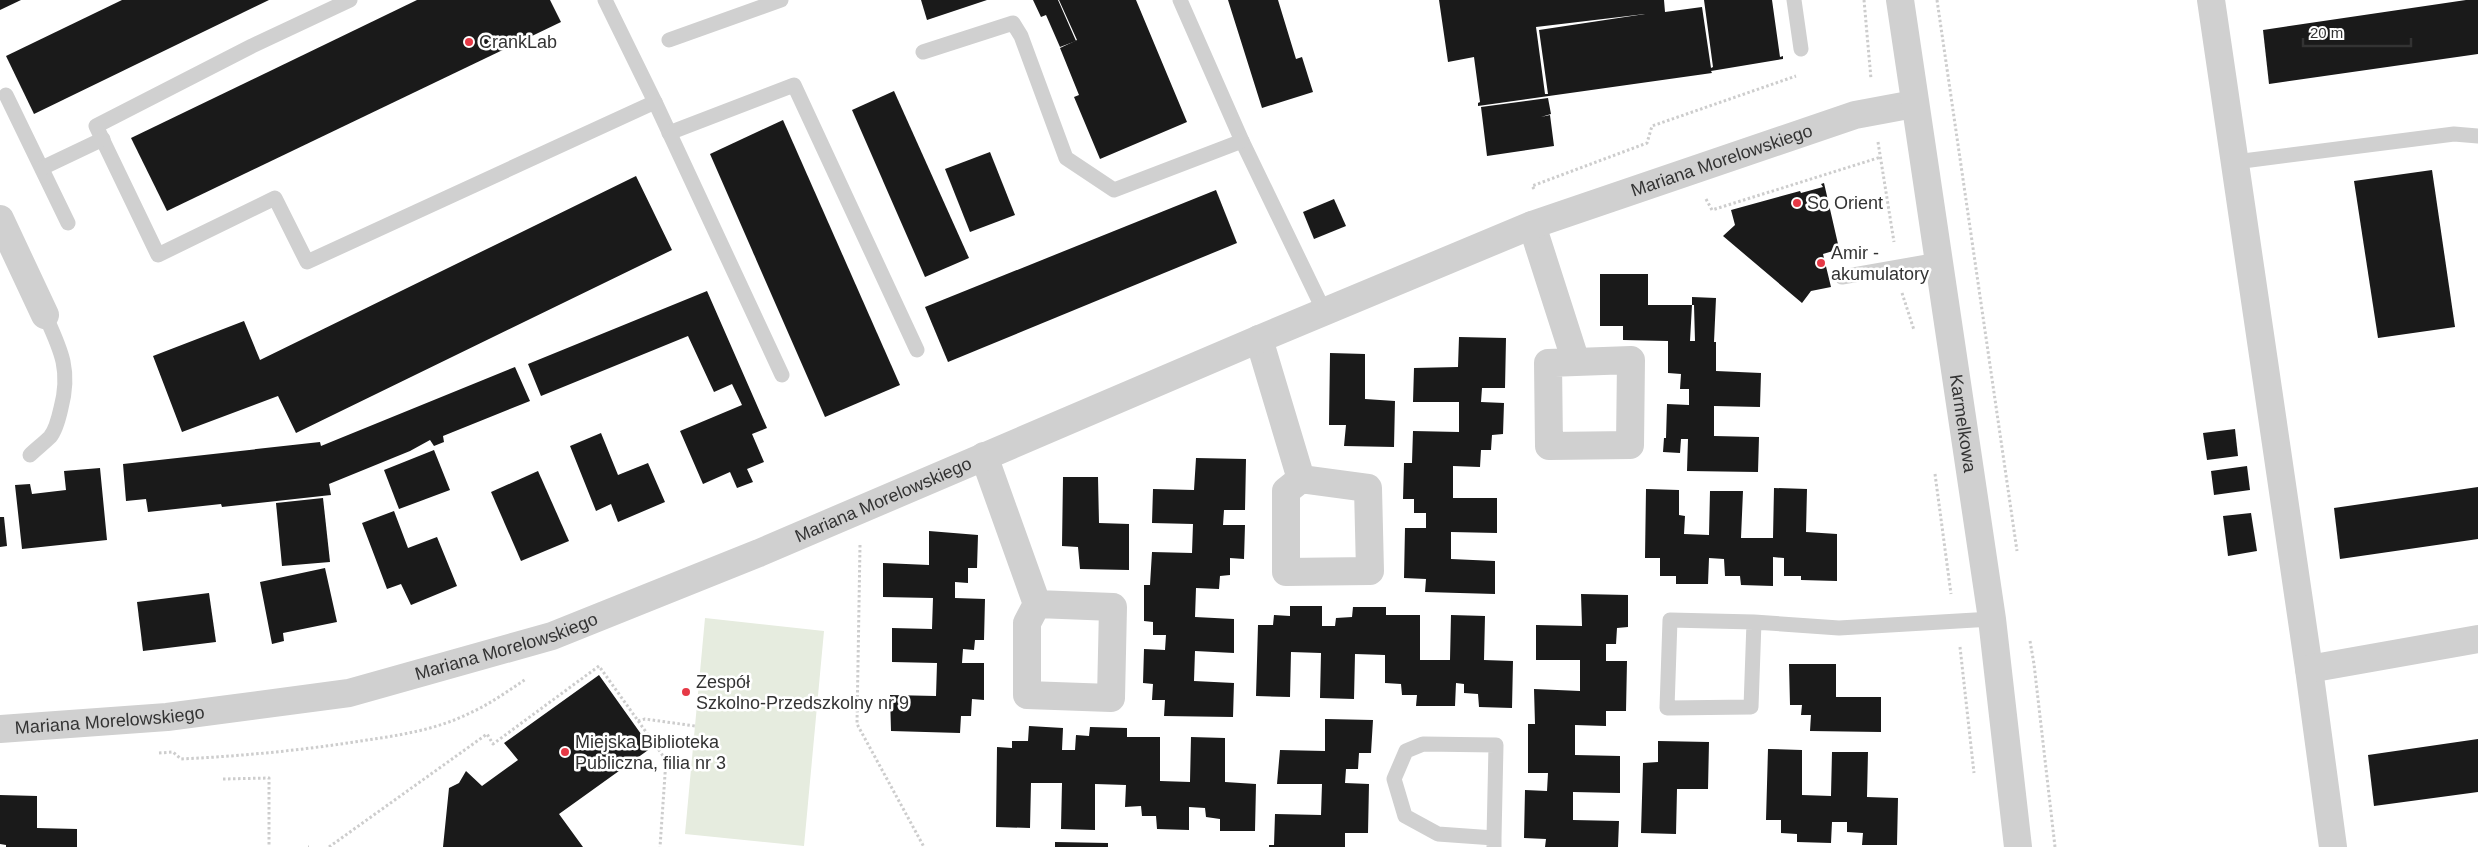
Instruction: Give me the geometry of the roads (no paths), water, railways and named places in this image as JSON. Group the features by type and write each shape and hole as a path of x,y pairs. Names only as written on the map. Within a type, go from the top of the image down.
{"street":[{"name":"Karmelkowa","path":"1900,0 1992,619 2018,847"},
{"path":"2211,0 2309,669 2332,847"},
{"name":"Mariana Morelowskiego","path":"0,729 167,717 349,693 572,628 759,553 984,456 1147,389 1259,339 1532,225 1855,115 1914,104"},
{"path":"0,219 45,315"},
{"path":"1532,225 1576,362"},
{"path":"1259,339 1301,479"},
{"name":"Mariana Morelowskiego","path":"984,456 1037,604"},
{"path":"2309,669 2478,639"}],"lane":[{"path":"350,0 252,46 96,126 158,255 275,198 307,262 655,102"},
{"path":"606,0 782,375"},
{"path":"669,40 781,0"},
{"path":"1180,0 1242,141 1325,312"},
{"path":"1794,0 1801,49"},
{"path":"923,52 1013,23 1021,36 1066,158 1114,190 1242,141"},
{"path":"669,133 794,85 918,350"},
{"path":"6,95 68,223"},
{"path":"2236,162 2454,134 2478,136"},
{"path":"42,168 103,139"},
{"path":"1842,277 1938,260"},
{"path":"30,455 51,435 60,414 66,388 66,367 59,345 45,315"},
{"path":"1754,622 1752,707 1667,708 1670,620 1754,622 1839,628 1992,619"},
{"path":"1423,744 1496,745 1494,842 1438,834 1406,816 1394,779 1406,751 1423,744"}],"place":[{"name":"CrankLab","path":"469,42"},
{"name":"So Orient","path":"1797,203"},
{"name":"Amir - akumulatory","path":"1821,263"},
{"name":"Zespół Szkolno-Przedszkolny nr 9","path":"686,692"},
{"name":"Miejska Biblioteka Publiczna, filia nr 3","path":"565,752"}]}
